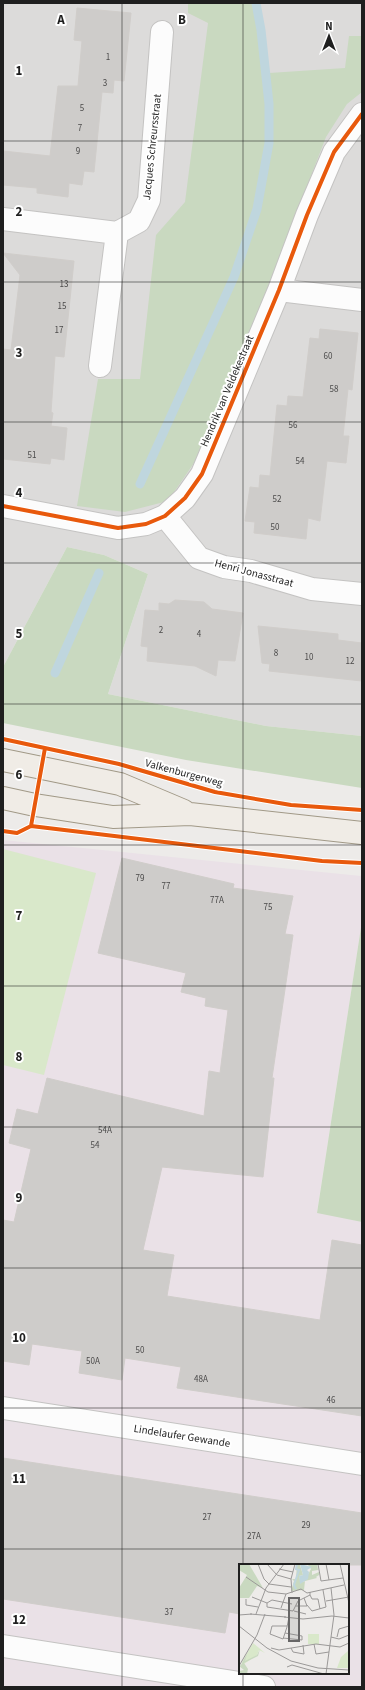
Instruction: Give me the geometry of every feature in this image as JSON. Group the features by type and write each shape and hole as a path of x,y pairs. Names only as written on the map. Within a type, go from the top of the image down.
{"main road":[{"path":"3,760 120,784 190,814"},
{"path":"3,798 35,805 113,817 190,814 362,833"}],"street":[{"name":"Jacques Schreursstraat","path":"117,233 139,221 149,200 162,32"},
{"name":"Hendrik van Veldekestraat","path":"3,506 118,528 146,524 165,516 185,498 202,474 279,290 307,215 334,152 362,114"},
{"path":"3,219 117,233 100,366"},
{"path":"279,290 362,300"},
{"name":"Henri Jonasstraat","path":"165,516 199,558 224,567 251,571 312,589 362,594"},
{"name":"Lindelaufer Gewande","path":"3,1408 362,1464"},
{"path":"3,1646 264,1687"}],"shaded area":[{"path":"3,3 362,3 362,736 266,726 108,694 148,574 104,555 67,547 3,667"},
{"path":"3,840 361,876 362,921 317,1212 362,1222 362,1687 3,1687"}],"green space":[{"path":"188,3 259,3 269,73 345,68 349,36 362,36 362,92 347,104 326,137 209,441 168,501 125,512 77,506 98,379 140,379 156,235 185,202 208,23 188,13"},
{"path":"67,547 104,555 148,574 108,694 266,726 362,736 362,788 186,760 3,723 3,667"},
{"path":"3,849 96,873 44,1075 3,1065"},
{"path":"362,921 362,1222 317,1213"}],"building":[{"path":"77,8 131,13 124,81 114,80 113,93 102,92 94,172 84,171 82,185 69,183 68,197 37,193 37,188 3,185 3,151 50,156 58,86 78,86 82,41 74,40"},
{"path":"3,253 74,261 64,357 55,356 51,412 53,413 51,426 67,428 64,460 51,458 50,464 3,459 3,349 11,350 20,275"},
{"path":"320,329 358,333 352,390 348,389 343,436 349,436 346,463 327,461 320,521 308,518 306,539 254,533 255,522 245,521 250,487 259,488 260,475 270,476 277,405 287,406 288,396 303,397 310,338 319,339"},
{"path":"175,600 204,602 212,609 243,613 235,661 218,660 216,676 195,666 147,661 148,647 141,646 145,610 159,611 159,603 169,604"},
{"path":"258,626 338,634 338,640 362,643 362,681 269,671 270,664 262,663"},
{"path":"122,858 234,884 233,888 293,896 285,934 293,935 272,1078 274,1078 263,1177 162,1167 143,1250 174,1255 167,1296 320,1320 332,1240 362,1245 362,1416 177,1388 181,1367 125,1358 122,1380 79,1373 82,1351 32,1344 29,1365 3,1361 3,1220 14,1222 31,1149 9,1143 17,1109 38,1114 47,1078 204,1116 209,1071 220,1073 228,1010 205,1006 206,998 181,992 186,973 98,953"},
{"path":"3,1458 362,1513 362,1565 239,1564 239,1614 229,1612 225,1633 3,1599"}],"waterway":[{"path":"140,484 234,277 257,209 269,143 269,104 261,30 256,3"},
{"path":"55,673 99,573"}],"cycle path":[{"path":"3,506 118,528 146,524 165,516 185,498 202,474 279,290 307,215 334,152 362,114"},
{"name":"Valkenburgerweg","path":"3,739 119,764 215,792 291,805 362,810"},
{"path":"31,826 45,748"},
{"path":"3,831 17,833 31,826 322,861 362,863"}]}
